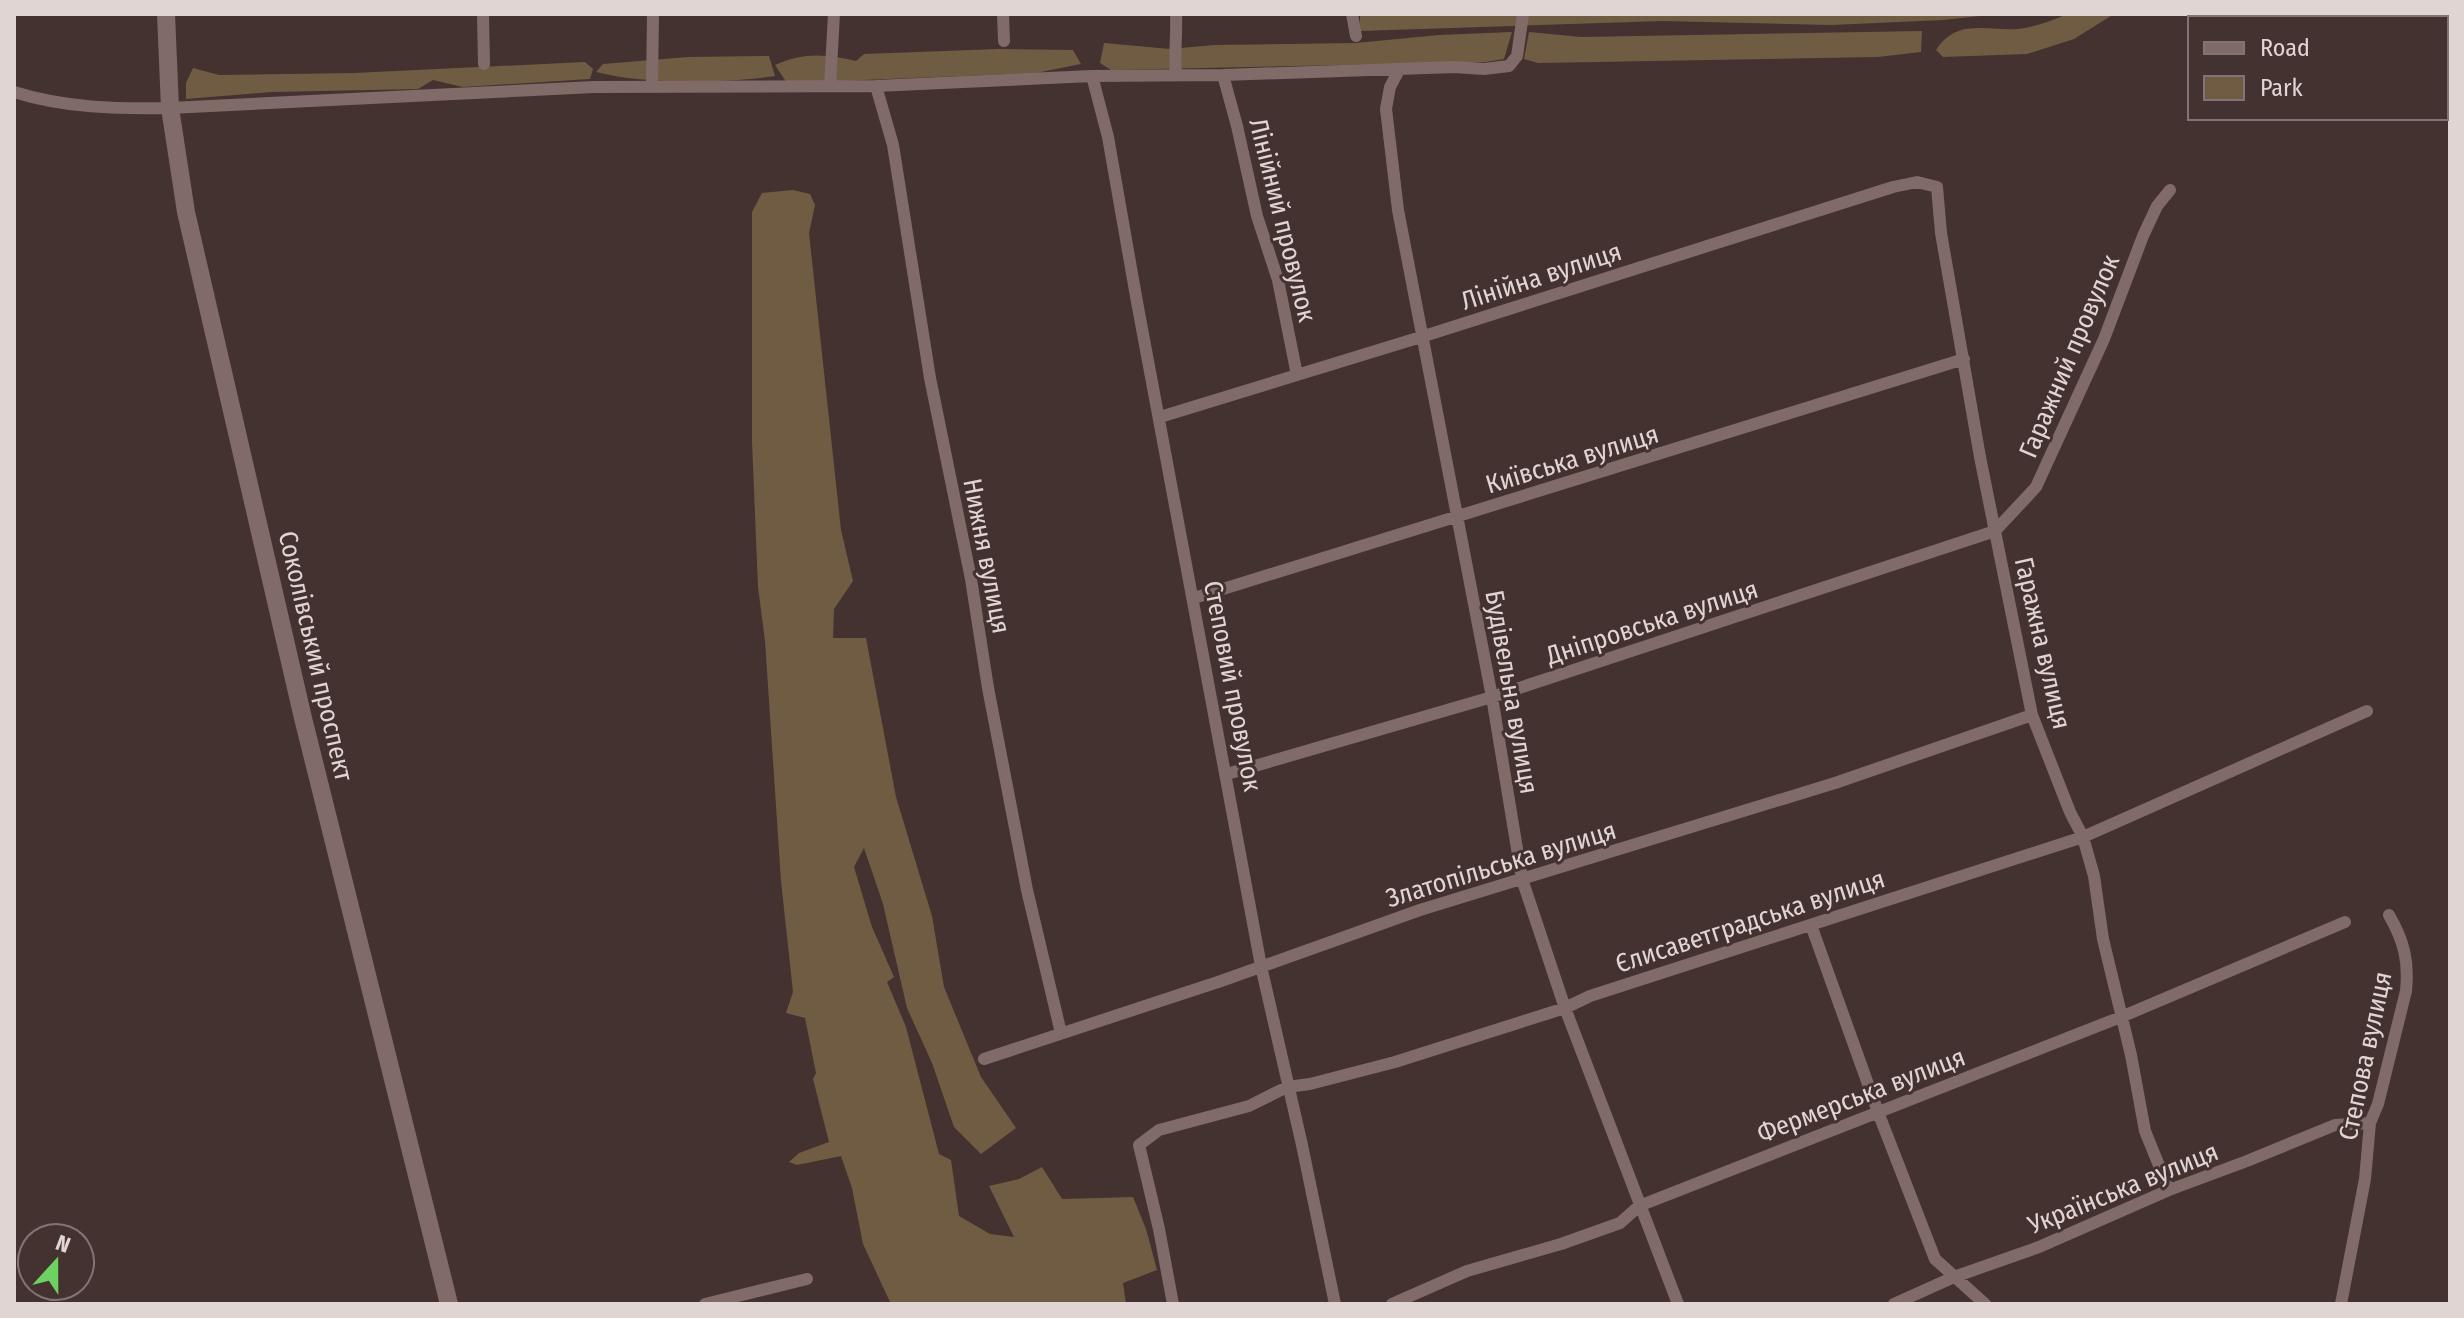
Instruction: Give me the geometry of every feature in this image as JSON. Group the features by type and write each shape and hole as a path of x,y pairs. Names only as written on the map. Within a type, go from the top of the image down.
{"street":[{"name":"Соколівський проспект","path":"166,14 170,108 186,212 303,718 449,1304"},
{"path":"483,14 484,64"},
{"path":"652,87 653,14"},
{"path":"830,86 834,14"},
{"path":"1003,14 1004,41"},
{"path":"1176,14 1177,42 1173,53 1176,75"},
{"path":"1352,14 1356,36"},
{"path":"14,92 46,102 113,109 564,88 876,86 1092,76 1455,67 1484,69 1509,66 1517,56 1523,14"},
{"name":"Будівельна вулиця","path":"1399,70 1390,87 1386,109 1398,210 1492,697 1522,879 1565,1008 1678,1304"},
{"name":"Лінійний провулок","path":"1223,75 1257,216 1278,280 1297,375"},
{"name":"Степовий провулок","path":"1092,76 1108,137 1261,966 1335,1304"},
{"name":"Нижня вулиця","path":"876,86 893,145 930,378 971,579 988,688 1024,874 1061,1033"},
{"name":"Лінійна вулиця","path":"1160,417 1893,187 1917,182 1937,187"},
{"name":"Гаражна вулиця","path":"1937,187 1941,233 2032,715 2083,837 2094,876 2103,939 2145,1131 2169,1190"},
{"name":"Гаражний провулок","path":"1995,531 2036,487 2104,339 2143,236 2157,206 2170,190"},
{"name":"Київська вулиця","path":"1194,598 1964,359"},
{"name":"Дніпровська вулиця","path":"1227,774 1492,697 1995,531"},
{"name":"Єлисаветградська вулиця","path":"1173,1304 1139,1145 1159,1130 1249,1106 1287,1087 1395,1062 2083,837 2367,711"},
{"name":"Златопільська вулиця","path":"984,1059 1420,910 1835,783 2032,715"},
{"name":"Степова вулиця","path":"2341,1304 2365,1179 2370,1123 2378,1104 2406,991 2408,973 2402,938 2389,915"},
{"name":"Фермерська вулиця","path":"1392,1304 1467,1271 1620,1223 1639,1206 2121,1017 2345,922"},
{"path":"1811,925 1935,1259 1985,1304"},
{"name":"Українська вулиця","path":"1894,1304 1954,1277 2039,1247 2169,1190 2335,1125 2370,1123"},
{"path":"705,1304 807,1279"}],"green space":[{"path":"1360,14 1998,14 1831,25 1663,21 1360,31"},
{"path":"2067,14 2114,14 2074,39 2027,54 1943,57 1936,50 1944,40 1962,30 2024,28"},
{"path":"1922,31 1921,52 1878,57 1538,63 1524,59 1529,32 1581,37"},
{"path":"1512,32 1504,59 1485,62 1111,70 1100,63 1104,43 1170,49 1214,45 1356,43"},
{"path":"998,49 1073,50 1081,64 1036,73 787,83 775,65 805,56 856,61 864,54"},
{"path":"769,56 775,76 661,81 596,72 603,64 688,57"},
{"path":"585,62 593,69 590,79 463,87 433,80 418,89 272,92 186,99 186,83 193,68 219,75 354,73"},
{"path":"793,190 810,194 815,205 809,233 841,530 853,581 834,609 833,638 866,638 896,797 932,916 944,987 981,1077 1016,1128 981,1154 954,1127 932,1063 907,1008 883,904 864,848 854,867 872,927 894,977 887,982 906,1027 939,1154 951,1160 959,1216 990,1234 1014,1237 989,1186 1019,1179 1042,1167 1062,1199 1133,1197 1157,1270 1123,1283 1126,1304 891,1304 863,1244 852,1188 841,1156 797,1165 789,1162 799,1153 829,1142 813,1079 816,1073 805,1018 786,1013 793,992 758,587 752,441 752,212 762,193"}]}
